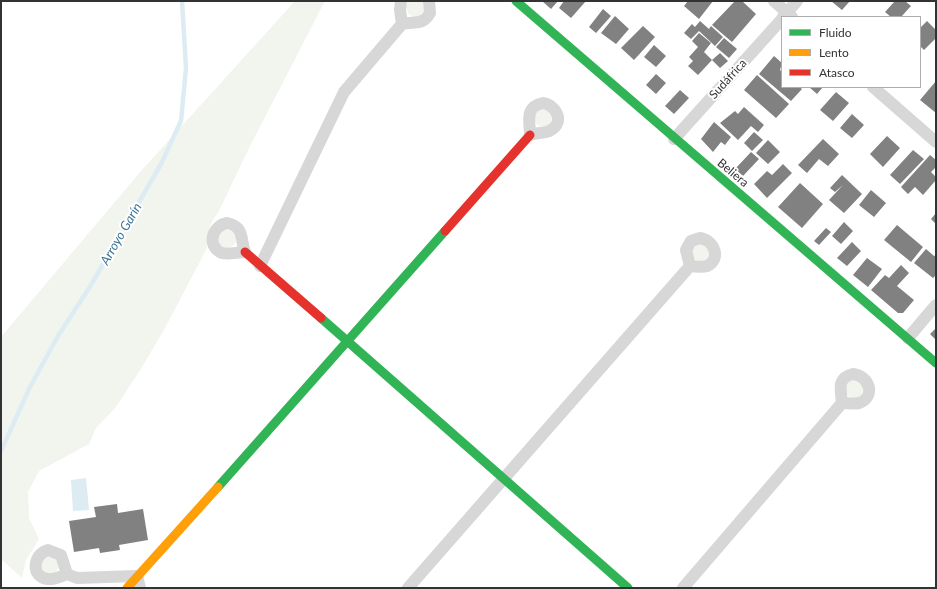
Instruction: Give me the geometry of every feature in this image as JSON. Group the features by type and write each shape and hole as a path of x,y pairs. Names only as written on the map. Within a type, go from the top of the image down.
{"street":[{"path":"401,1 400,10 402,24"},
{"path":"260,266 344,92 402,24 409,22 419,23 424,21 430,13 429,1"},
{"name":"Beliera","path":"516,1 674,139 936,363"},
{"path":"774,1 786,16"},
{"name":"Sudáfrica","path":"786,16 797,1"},
{"name":"Sudáfrica","path":"674,139 781,21"},
{"path":"874,88 936,142"},
{"path":"126,588 138,582 530,135"},
{"path":"244,252 628,588"},
{"path":"408,588 690,266"},
{"path":"908,338 936,305"},
{"path":"683,588 842,403"},
{"path":"67,574 77,578 138,582"}],"shaded area":[{"path":"295,1 325,1 211,225 207,238 207,248 165,328 116,407 96,428 89,444 39,471 28,492 29,518 39,539 26,560 22,578 1,559 1,337 141,171"},
{"path":"408,1 423,1 424,11 420,16 413,17 408,13 406,7"},
{"path":"543,109 547,110 551,114 551,122 547,126 543,127 539,126 535,122 534,118 535,114 539,110"},
{"path":"223,230 231,230 236,235 234,246 231,248 223,248 218,243 218,235"},
{"path":"701,244 707,247 710,253 707,259 701,262 695,259 692,253 695,247"},
{"path":"850,380 858,380 863,385 861,396 858,398 850,398 845,393 845,385"},
{"path":"86,478 89,510 73,511 71,480"},
{"path":"50,556 56,559 59,565 56,571 50,574 44,571 41,565 44,559"}],"building":[{"path":"542,1 558,1 551,9"},
{"path":"564,1 586,1 571,18 559,8"},
{"path":"688,1 713,1 699,19 684,6"},
{"path":"735,1 742,1 756,14 732,42 712,25"},
{"path":"831,1 850,1 842,10"},
{"path":"895,1 905,1 911,6 902,16 890,16 885,12"},
{"path":"603,9 611,16 596,33 589,27"},
{"path":"615,16 629,29 616,44 601,33"},
{"path":"700,21 709,29 711,26 723,37 715,46 699,31 691,39 684,33 692,24 695,27"},
{"path":"927,21 936,30 936,38 924,50 921,47 921,27"},
{"path":"643,26 655,37 634,60 621,48"},
{"path":"699,33 711,43 704,52 712,60 698,75 688,66 693,61 689,57 698,47 692,41"},
{"path":"724,38 737,49 729,58 716,47"},
{"path":"654,45 666,56 656,67 644,57"},
{"path":"720,53 728,61 720,68 712,60"},
{"path":"774,56 781,62 781,88 802,89 791,101 759,74"},
{"path":"656,74 666,83 656,94 646,85"},
{"path":"757,75 789,104 776,118 744,90"},
{"path":"936,81 936,113 920,100"},
{"path":"810,88 822,88 817,94"},
{"path":"680,90 689,98 674,114 665,106"},
{"path":"836,92 849,103 833,121 820,110"},
{"path":"744,107 764,125 758,132 751,126 738,140 720,123 735,111 738,114"},
{"path":"852,114 864,125 852,138 840,128"},
{"path":"714,122 731,137 725,145 721,142 713,152 701,139"},
{"path":"754,132 763,140 752,151 744,143"},
{"path":"887,136 900,148 883,167 870,154"},
{"path":"823,139 839,154 828,166 819,159 807,173 798,165"},
{"path":"768,140 780,152 768,164 756,153"},
{"path":"913,150 924,159 900,184 890,175"},
{"path":"751,152 759,159 743,176 735,169"},
{"path":"930,155 936,160 936,167 931,172 936,177 936,180 923,195 915,187 908,194 901,187"},
{"path":"783,164 792,173 767,198 754,184 767,171 772,175"},
{"path":"842,175 862,194 844,213 829,200 843,185 835,192 830,188"},
{"path":"800,183 823,204 802,228 778,207"},
{"path":"871,190 886,203 874,217 859,205"},
{"path":"936,213 936,224 931,219"},
{"path":"844,222 853,231 841,244 832,236"},
{"path":"897,225 923,247 911,262 884,240"},
{"path":"826,228 831,232 819,245 814,241"},
{"path":"852,242 861,251 847,266 837,258"},
{"path":"926,249 934,256 936,255 936,275 933,278 914,263"},
{"path":"867,258 882,269 868,287 853,275"},
{"path":"901,265 909,273 897,286 914,300 903,313 898,313 871,290 885,275 889,278"},
{"path":"936,328 936,340 930,334"},
{"path":"117,504 118,513 143,509 148,540 119,545 120,550 100,553 99,548 74,552 69,521 96,517 94,507"}],"waterway":[{"name":"Arroyo Garín","path":"1,451 30,387 58,336 91,285 161,164 181,121 186,68 182,1"}],"traffic: fast":[{"path":"516,1 936,363"},
{"path":"218,487 445,231"},
{"path":"321,318 628,588"}],"traffic: slow":[{"path":"127,588 218,487"}],"traffic: jam":[{"path":"445,231 530,135"},
{"path":"245,252 321,318"}]}
